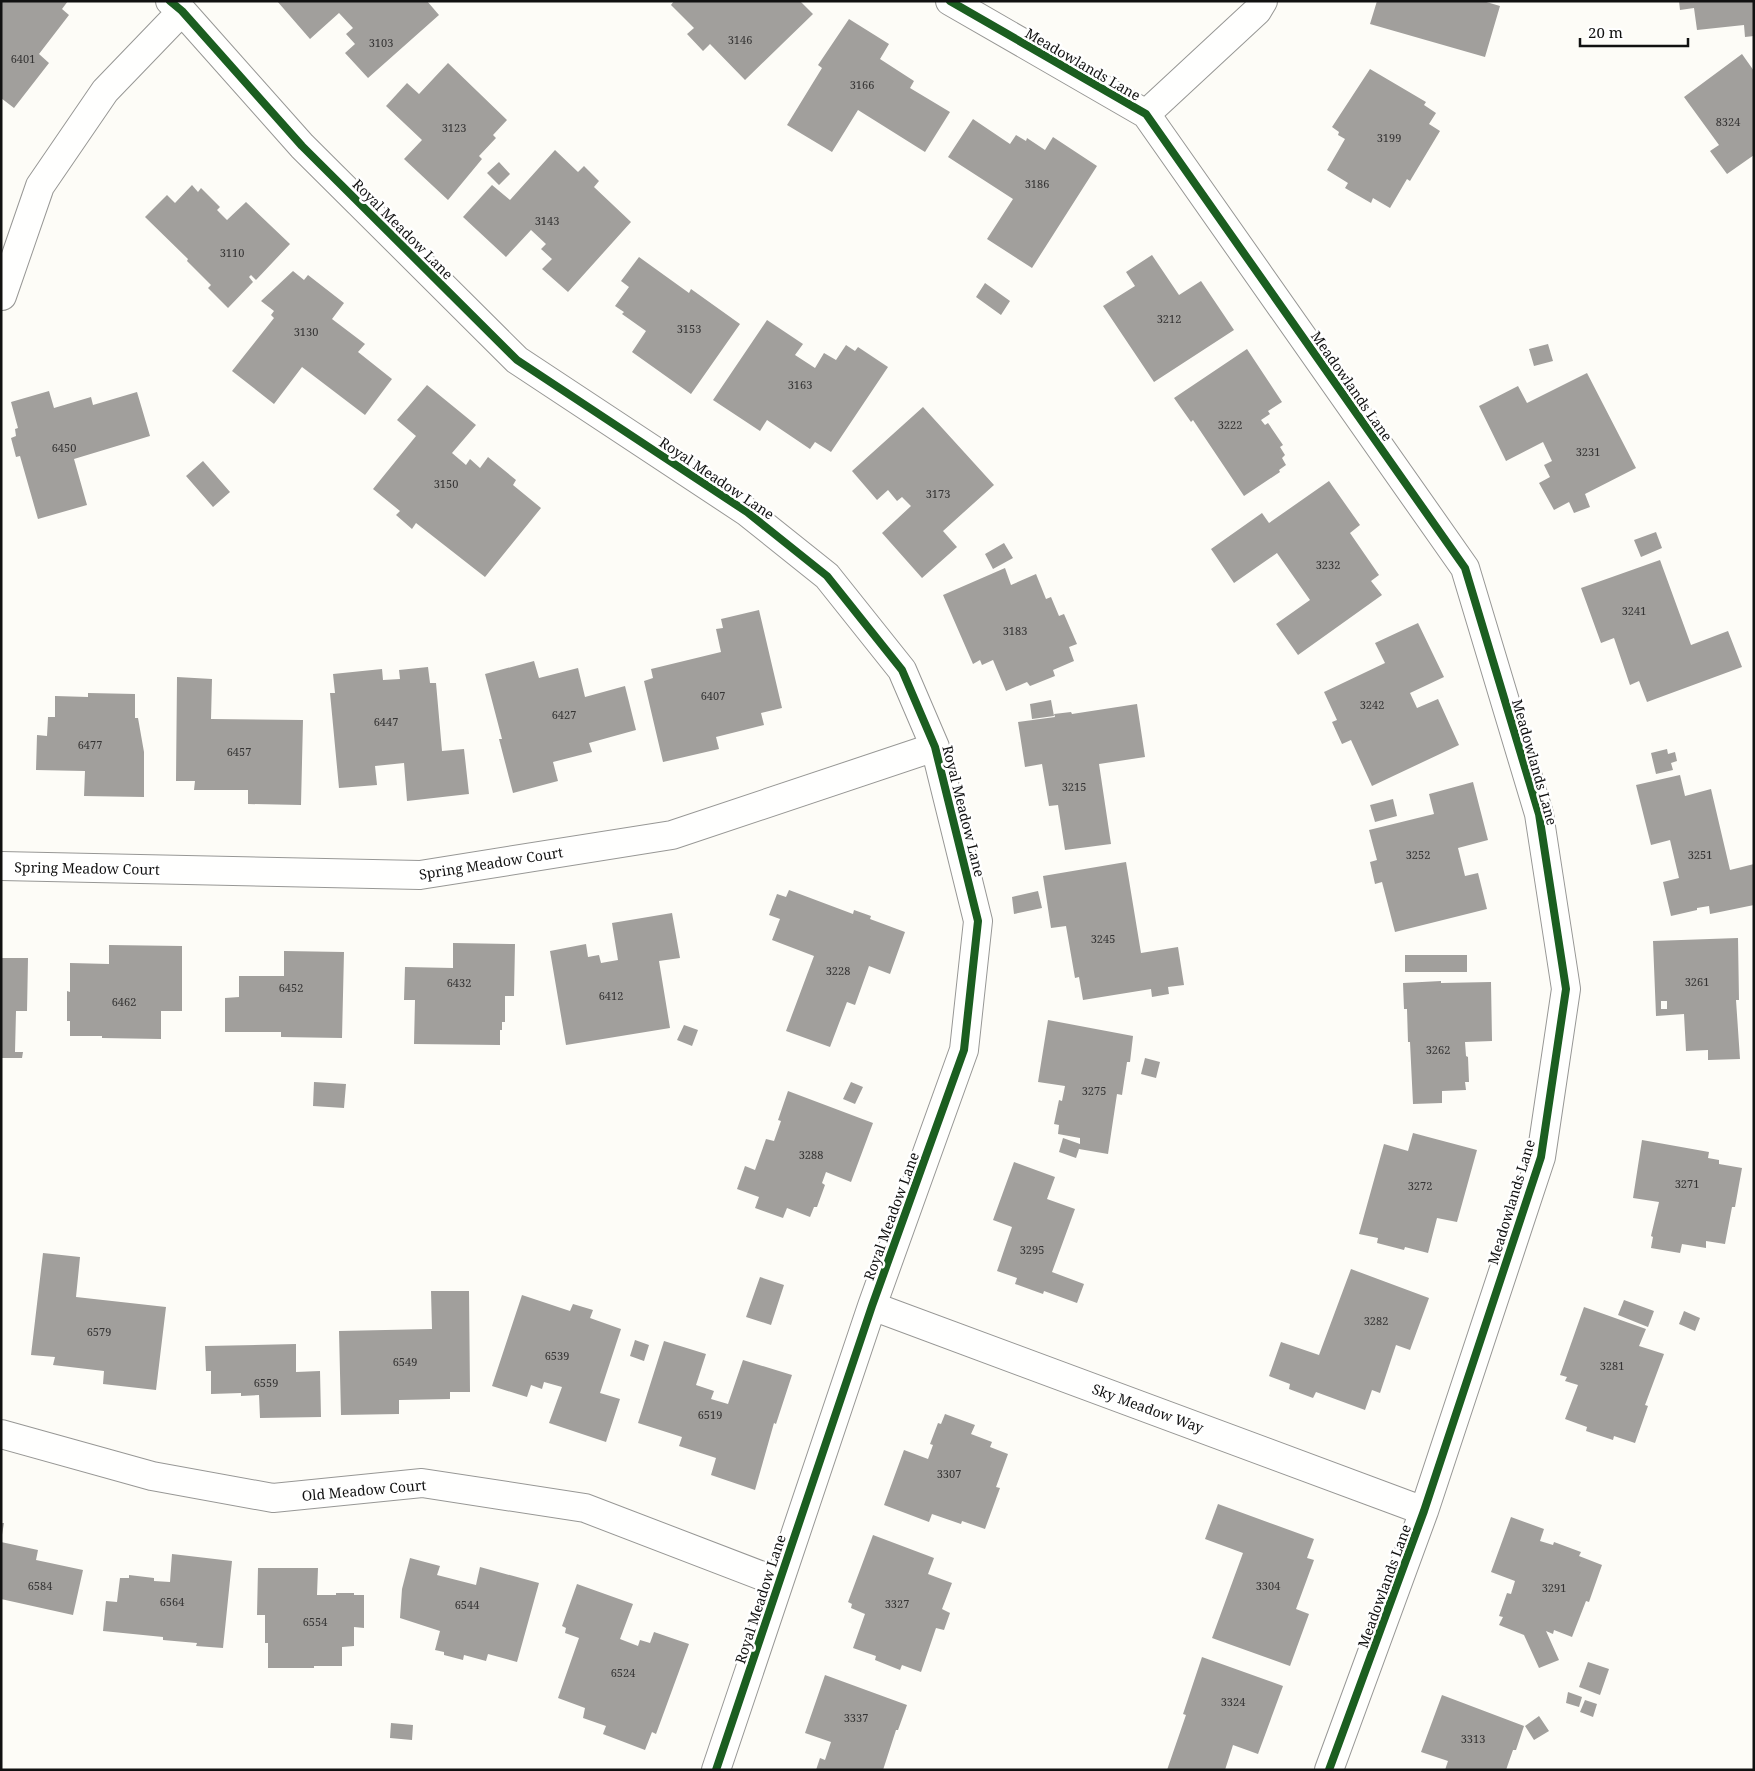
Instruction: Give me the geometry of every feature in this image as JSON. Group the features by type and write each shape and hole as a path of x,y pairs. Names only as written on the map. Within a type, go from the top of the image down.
{"street":[{"name":"Meadowlands Lane","path":"950,1 1146,114 1464,568 1539,814 1566,989 1541,1157 1424,1511 1329,1770"},
{"path":"1146,114 1257,11 1263,1"},
{"path":"2,296 40,186 105,92 176,6"},
{"name":"Royal Meadow Lane","path":"176,6 302,146 518,360 747,512 827,576 902,670 935,747 978,921 964,1050 872,1306 716,1770"},
{"name":"Spring Meadow Court","path":"1,866 420,876 672,835 935,747"},
{"name":"Sky Meadow Way","path":"872,1306 1424,1511"},
{"name":"Old Meadow Court","path":"1,1434 152,1476 273,1498 422,1483 585,1508 778,1582"}],"building":[{"path":"1,1 68,1 62,9 69,15 39,54 49,63 14,108 1,98"},
{"path":"277,1 427,1 439,15 368,78 345,53 355,44 346,34 353,28 339,13 310,39"},
{"path":"674,1 800,1 813,14 745,80 710,44 703,51 687,34 694,28 671,5"},
{"path":"1377,1 1483,1 1500,6 1485,57 1370,24"},
{"path":"1679,1 1754,1 1754,36 1745,37 1744,25 1697,30 1694,8 1680,10"},
{"path":"849,19 889,44 880,59 914,81 910,88 950,112 925,152 858,110 832,152 787,125 822,68 818,65"},
{"path":"1742,54 1754,71 1754,155 1727,174 1710,151 1719,145 1684,97"},
{"path":"448,63 507,120 493,135 496,138 479,156 482,159 448,200 404,159 422,140 386,106 407,83 419,94"},
{"path":"1370,69 1426,102 1424,105 1436,113 1429,124 1440,131 1410,181 1407,179 1390,208 1373,198 1371,203 1345,188 1348,183 1327,170 1345,139 1338,135 1339,132 1332,127"},
{"path":"973,119 1010,144 1016,135 1026,141 1027,138 1045,150 1053,137 1097,166 1032,268 987,239 1013,199 948,157"},
{"path":"555,150 578,172 584,166 599,181 594,187 631,222 568,292 542,269 552,259 541,249 546,244 531,230 506,257 463,217 492,185 510,200"},
{"path":"499,162 510,174 499,185 487,173"},
{"path":"192,185 198,192 201,188 220,207 217,210 227,220 246,202 290,244 256,280 251,275 249,277 253,282 228,308 208,288 211,285 187,261 188,259 145,217 167,195 175,203"},
{"path":"1152,255 1179,295 1201,281 1234,330 1154,382 1103,306 1135,286 1126,272"},
{"path":"639,257 689,293 691,289 740,324 691,394 632,352 646,331 622,314 624,312 615,306 629,287 621,281"},
{"path":"293,271 304,280 308,275 344,303 332,319 365,344 358,352 392,379 365,415 302,367 274,404 232,371 274,318 271,315 274,311 261,301"},
{"path":"985,283 1010,301 1001,315 976,297"},
{"path":"767,320 803,344 795,355 815,368 824,353 836,360 846,345 855,351 858,347 888,367 831,452 815,442 810,449 767,420 760,431 713,400"},
{"path":"1548,344 1553,361 1534,366 1529,349"},
{"path":"1247,349 1282,402 1268,411 1270,414 1261,420 1265,425 1268,423 1283,445 1280,447 1285,455 1282,458 1286,465 1279,470 1280,472 1244,496 1193,420 1191,422 1174,398"},
{"path":"1587,373 1636,468 1585,494 1590,507 1574,513 1569,502 1554,510 1539,483 1550,477 1544,465 1552,461 1543,442 1506,461 1479,406 1518,386 1527,403"},
{"path":"427,385 476,425 452,453 466,465 470,459 480,468 488,457 516,480 513,485 541,508 485,577 416,523 412,529 396,515 400,511 373,489 416,436 397,420"},
{"path":"49,391 54,408 91,397 93,405 137,392 150,436 74,459 87,505 38,519 20,456 16,457 11,438 16,436 15,429 18,428 11,402"},
{"path":"923,407 994,485 943,531 957,547 922,578 882,533 911,506 902,497 897,501 888,490 877,500 852,471"},
{"path":"203,461 230,492 213,507 186,476"},
{"path":"1329,481 1360,525 1350,533 1379,575 1371,581 1382,595 1298,655 1276,624 1310,600 1277,553 1234,583 1211,549 1262,513 1269,523"},
{"path":"1656,532 1662,548 1641,557 1634,540"},
{"path":"1004,543 1013,558 993,569 985,554"},
{"path":"1660,560 1691,645 1728,631 1742,667 1647,702 1639,681 1630,685 1614,638 1601,643 1581,588"},
{"path":"1005,568 1011,585 1036,574 1046,599 1051,597 1059,616 1064,614 1077,644 1069,647 1074,661 1053,670 1055,676 1030,686 1027,682 1006,691 993,660 982,665 980,660 973,664 943,595"},
{"path":"759,610 782,708 761,713 764,725 716,737 719,749 663,762 644,681 653,678 651,669 721,652 716,629 723,628 721,619"},
{"path":"1418,623 1444,677 1410,693 1417,708 1438,699 1459,745 1372,786 1351,740 1342,744 1332,722 1337,720 1324,692 1385,663 1375,643"},
{"path":"534,661 539,678 578,668 585,697 625,686 636,730 589,743 592,752 553,762 558,781 513,793 499,739 502,739 485,674"},
{"path":"428,667 430,683 436,683 442,751 464,749 469,794 407,801 404,763 375,766 377,785 339,788 330,693 335,693 333,674 382,669 383,680 400,679 399,670"},
{"path":"177,677 212,679 211,719 303,720 301,805 248,804 248,790 194,790 195,781 176,781"},
{"path":"88,693 135,694 135,718 138,718 144,752 144,797 84,796 85,771 36,770 37,735 47,736 48,717 55,717 55,696 88,697"},
{"path":"1051,700 1054,716 1032,719 1030,704"},
{"path":"1137,704 1145,757 1099,764 1111,844 1065,850 1058,805 1049,806 1042,764 1025,767 1018,722 1055,717 1054,714 1071,712 1072,714"},
{"path":"1667,749 1668,754 1675,752 1677,761 1671,763 1673,770 1656,774 1651,753"},
{"path":"1680,775 1685,796 1711,789 1730,870 1754,864 1754,905 1710,914 1709,906 1671,916 1663,882 1679,878 1670,840 1651,845 1636,785"},
{"path":"1473,782 1488,840 1458,848 1465,876 1478,873 1487,909 1395,932 1382,882 1375,884 1370,862 1377,860 1369,830 1434,814 1429,794"},
{"path":"1393,799 1397,816 1375,822 1370,805"},
{"path":"1126,862 1141,953 1178,947 1184,985 1168,987 1169,994 1152,997 1151,989 1083,1000 1079,977 1075,978 1066,926 1051,928 1043,876"},
{"path":"789,890 853,914 854,910 871,916 870,919 905,932 890,974 869,966 855,1005 847,1002 830,1047 786,1031 814,956 772,940 780,919 769,915 777,894 786,897"},
{"path":"1038,891 1042,908 1014,914 1012,897"},
{"path":"672,913 680,958 659,961 670,1028 566,1045 550,951 586,944 588,957 599,955 601,963 618,960 612,923"},
{"path":"1738,938 1739,1000 1736,1000 1740,1059 1708,1060 1708,1050 1686,1051 1684,1014 1656,1016 1653,941","holes":["1661,1001 1667,1001 1667,1009 1661,1009"]},
{"path":"453,943 515,944 514,996 505,996 505,1022 502,1022 502,1030 500,1030 500,1045 414,1044 415,1000 404,1000 405,967 453,968"},
{"path":"109,945 182,946 182,1011 161,1011 161,1039 70,1036 70,1021 67,1021 67,991 70,992 70,963 109,964"},
{"path":"284,951 344,952 342,1038 281,1037 281,1032 225,1032 225,998 239,997 239,976 284,976"},
{"path":"1405,955 1467,955 1467,972 1405,972"},
{"path":"1,958 28,958 27,1011 16,1011 15,1052 23,1052 22,1058 1,1058"},
{"path":"1441,981 1441,983 1491,982 1492,1041 1465,1042 1469,1082 1465,1082 1466,1090 1442,1091 1442,1103 1413,1104 1410,1042 1408,1042 1407,1009 1404,1009 1403,983"},
{"path":"1048,1020 1133,1036 1130,1062 1127,1062 1122,1095 1117,1094 1108,1154 1079,1149 1076,1158 1059,1152 1063,1138 1080,1144 1080,1138 1058,1134 1059,1125 1054,1124 1059,1100 1062,1101 1065,1086 1038,1082"},
{"path":"684,1025 698,1030 692,1046 677,1040"},
{"path":"1145,1058 1160,1062 1156,1078 1141,1074"},
{"path":"314,1082 346,1084 344,1108 313,1106"},
{"path":"851,1082 863,1087 855,1104 843,1099"},
{"path":"788,1091 873,1123 851,1182 826,1172 822,1183 825,1185 817,1207 814,1207 810,1217 787,1208 783,1218 755,1208 759,1197 737,1189 745,1166 755,1170 766,1139 774,1141 781,1121 778,1120"},
{"path":"1413,1133 1477,1150 1457,1222 1437,1218 1428,1253 1405,1247 1404,1250 1377,1243 1378,1238 1359,1234 1384,1144 1408,1151"},
{"path":"1642,1140 1709,1152 1708,1158 1719,1160 1719,1164 1742,1168 1735,1207 1732,1207 1725,1244 1706,1241 1706,1248 1682,1244 1680,1253 1651,1248 1653,1237 1651,1236 1659,1202 1633,1198"},
{"path":"1014,1162 1055,1177 1047,1199 1075,1209 1052,1272 1084,1284 1077,1303 1044,1291 1043,1294 1015,1284 1017,1278 997,1271 1012,1227 993,1220"},
{"path":"43,1253 80,1257 76,1297 166,1307 156,1390 103,1384 104,1371 53,1365 55,1357 31,1355"},
{"path":"1351,1269 1429,1298 1410,1350 1396,1345 1380,1393 1372,1390 1365,1410 1316,1392 1313,1398 1289,1389 1290,1384 1269,1376 1281,1342 1319,1355"},
{"path":"760,1277 784,1285 771,1325 746,1317"},
{"path":"431,1291 469,1291 470,1392 450,1392 450,1399 399,1400 399,1414 341,1415 339,1331 432,1329"},
{"path":"522,1295 570,1311 573,1304 593,1310 590,1318 621,1329 600,1393 620,1399 606,1442 549,1423 562,1387 544,1382 542,1389 531,1385 527,1397 492,1386"},
{"path":"1624,1300 1654,1311 1648,1327 1618,1315"},
{"path":"1584,1307 1646,1329 1639,1346 1664,1354 1645,1405 1648,1406 1635,1443 1614,1436 1613,1440 1586,1431 1587,1427 1565,1419 1578,1385 1565,1381 1567,1377 1560,1375"},
{"path":"1684,1311 1700,1318 1695,1331 1679,1324"},
{"path":"635,1340 649,1345 644,1361 630,1356"},
{"path":"664,1341 706,1354 696,1385 714,1391 711,1399 728,1404 743,1360 792,1375 776,1424 774,1423 755,1490 711,1475 716,1458 679,1446 682,1437 638,1423"},
{"path":"296,1344 296,1372 320,1371 321,1417 260,1418 259,1395 241,1396 241,1393 211,1394 211,1371 206,1371 205,1346"},
{"path":"945,1414 975,1425 971,1434 992,1442 990,1447 1008,1454 996,1487 1000,1488 985,1529 962,1521 961,1524 932,1514 929,1522 884,1505 904,1450 928,1459 933,1445 930,1444 938,1423 941,1424"},
{"path":"1218,1504 1314,1539 1307,1558 1314,1560 1296,1609 1309,1614 1290,1666 1212,1638 1243,1553 1205,1539"},
{"path":"1511,1517 1544,1529 1540,1541 1553,1545 1554,1542 1581,1552 1579,1556 1602,1565 1589,1602 1586,1601 1572,1637 1554,1630 1553,1634 1546,1631 1559,1660 1539,1668 1524,1635 1499,1625 1503,1617 1499,1616 1507,1593 1511,1594 1515,1581 1491,1572"},
{"path":"1,1523 4,1523 2,1535 1,1535"},
{"path":"873,1535 934,1558 928,1574 952,1583 942,1609 950,1613 944,1630 936,1628 921,1672 902,1665 900,1670 875,1660 876,1656 853,1648 865,1614 851,1608 852,1604 848,1602"},
{"path":"1,1542 38,1550 36,1560 83,1570 73,1615 1,1599"},
{"path":"172,1554 232,1561 223,1648 196,1646 197,1643 163,1640 163,1637 103,1631 106,1601 117,1602 120,1578 129,1578 129,1575 154,1578 154,1581 170,1582"},
{"path":"410,1558 440,1566 437,1575 476,1585 480,1567 539,1583 517,1662 488,1654 486,1661 464,1655 463,1660 444,1655 444,1652 435,1650 440,1631 400,1618 402,1589"},
{"path":"258,1568 318,1568 317,1595 354,1593 354,1595 364,1595 364,1628 354,1627 354,1646 342,1647 342,1666 268,1668 268,1643 265,1643 265,1615 257,1615"},
{"path":"577,1584 633,1604 620,1639 638,1646 640,1640 650,1643 654,1632 689,1644 656,1734 652,1732 645,1750 603,1734 606,1726 583,1718 585,1708 558,1698 579,1638 565,1633 566,1628 562,1626"},
{"path":"1202,1657 1283,1686 1258,1754 1233,1745 1225,1770 1167,1770 1186,1715 1183,1714"},
{"path":"1588,1662 1609,1669 1600,1695 1579,1687"},
{"path":"825,1675 907,1705 898,1730 896,1730 883,1770 816,1770 820,1758 825,1760 831,1742 805,1733"},
{"path":"1568,1692 1582,1697 1579,1707 1566,1703"},
{"path":"1442,1695 1524,1726 1516,1750 1513,1750 1506,1770 1445,1770 1448,1761 1421,1752"},
{"path":"1585,1700 1597,1704 1593,1717 1580,1712"},
{"path":"1539,1716 1549,1731 1534,1740 1525,1726"},
{"path":"391,1723 413,1725 412,1740 390,1738"}],"cycle path":[{"path":"170,1 182,11 302,146 517,360 747,512 827,576 902,670 935,747 978,921 964,1050 872,1306 716,1770"},
{"path":"950,1 1146,114 1465,568 1539,814 1566,989 1541,1157 1424,1511 1329,1770"}]}
